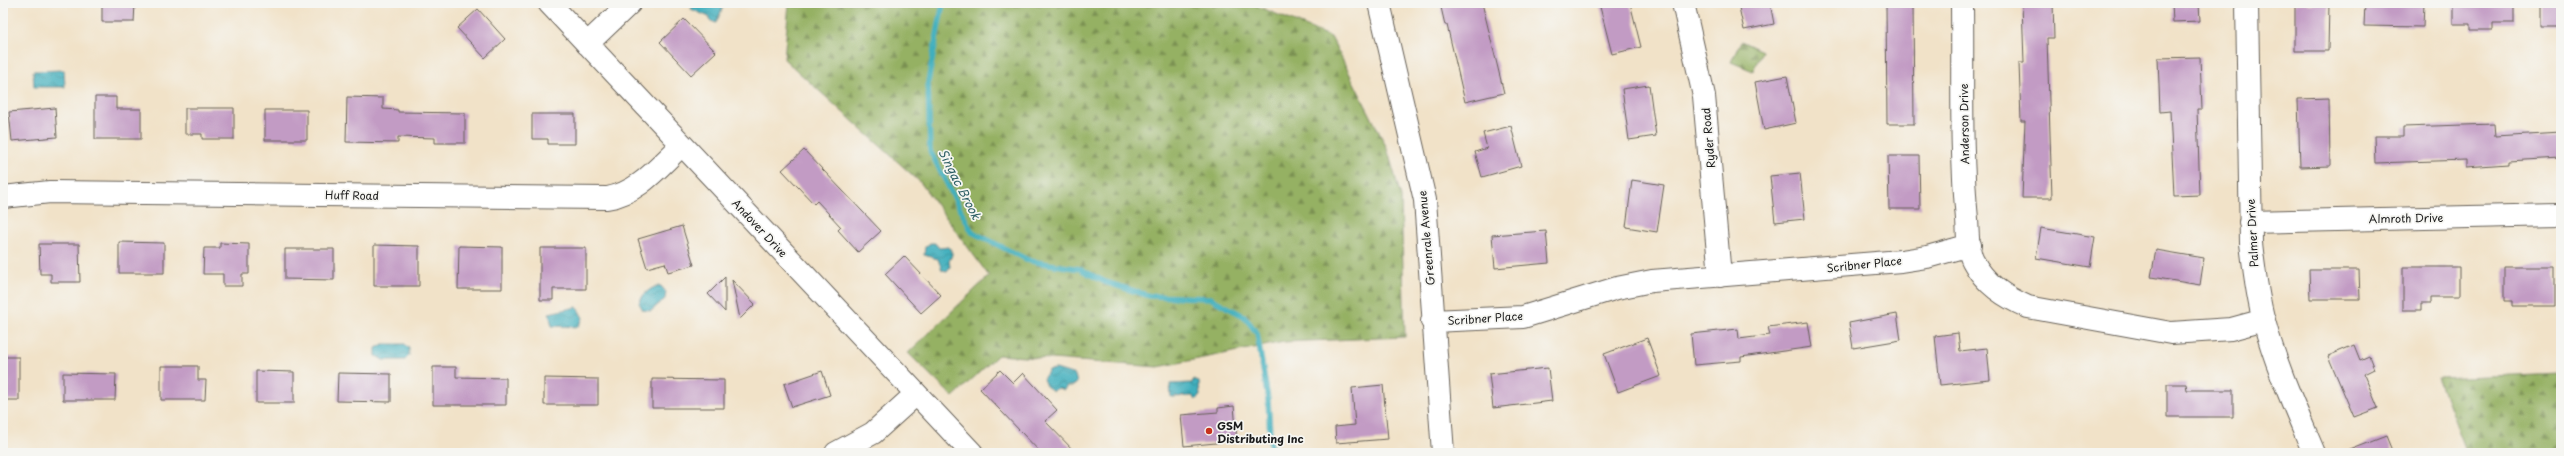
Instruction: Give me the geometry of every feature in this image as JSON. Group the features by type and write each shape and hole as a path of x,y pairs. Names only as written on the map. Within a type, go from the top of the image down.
{"street":[{"name":"Andover Drive","path":"549,3 972,453"},
{"path":"587,44 630,3"},
{"name":"Greenrale Avenue","path":"1380,3 1424,200 1443,453"},
{"name":"Ryder Road","path":"1683,3 1704,96 1720,276"},
{"name":"Anderson Drive","path":"1962,3 1965,202 1970,245"},
{"name":"Palmer Drive","path":"2247,3 2250,222 2254,271 2264,320 2273,352 2314,453"},
{"name":"Huff Road","path":"3,197 50,192 607,198 622,195 636,189 682,145"},
{"name":"Almroth Drive","path":"2250,222 2561,215"},
{"path":"1970,245 1972,260 1980,274 1994,288 2011,300 2028,307 2171,333 2231,329 2264,320"},
{"name":"Scribner Place","path":"1432,321 1523,317 1617,288 1652,281 1901,261 1927,257 1970,245"},
{"path":"836,453 852,447 873,433 916,394"}],"green space":[{"path":"789,3 1250,3 1331,37 1387,148 1401,197 1405,337 1284,342 1158,367 998,355 953,397 908,353 989,276 920,182 784,59"},
{"path":"1741,41 1762,51 1753,71 1731,62"},
{"path":"2561,373 2561,453 2467,453 2438,378"}],"water":[{"path":"693,3 714,3 723,7 716,23 709,20 709,17 691,9"},
{"path":"64,70 65,87 34,87 33,71"},
{"path":"930,243 935,243 939,248 949,247 951,249 952,254 949,261 950,267 947,271 942,270 938,259 924,255 925,247"},
{"path":"661,286 666,292 665,299 651,311 643,310 639,303 642,297 654,287"},
{"path":"577,307 583,318 578,327 552,326 549,313"},
{"path":"383,344 405,344 409,348 409,356 405,360 383,360 376,356 376,348"},
{"path":"1056,369 1075,375 1077,383 1073,386 1067,386 1064,390 1058,388 1053,391 1046,386 1043,379 1049,370"},
{"path":"1193,380 1199,382 1200,396 1196,400 1192,396 1171,397 1170,384 1192,383"}],"building":[{"path":"102,3 135,3 134,22 102,22"},
{"path":"1440,3 1482,3 1504,93 1465,102 1447,25 1445,25"},
{"path":"1599,3 1630,3 1641,47 1612,54"},
{"path":"1738,3 1770,3 1774,24 1744,30"},
{"path":"1886,3 1913,3 1914,124 1887,124"},
{"path":"2022,3 2053,3 2054,38 2047,38 2052,198 2022,198 2025,121 2021,121 2019,63 2024,63"},
{"path":"2172,3 2199,3 2200,21 2173,22"},
{"path":"2295,3 2329,3 2328,51 2295,51"},
{"path":"2365,3 2424,3 2423,27 2364,26"},
{"path":"2453,3 2514,3 2514,23 2493,23 2493,30 2471,30 2471,24 2453,24"},
{"path":"2541,3 2561,3 2561,26 2541,26"},
{"path":"478,9 505,39 485,58 457,28"},
{"path":"684,19 716,52 691,75 660,42"},
{"path":"2200,57 2202,110 2197,110 2200,195 2174,196 2170,111 2160,112 2158,58"},
{"path":"1787,76 1796,123 1764,130 1755,82"},
{"path":"1649,85 1656,136 1629,140 1622,89"},
{"path":"95,97 116,97 116,109 141,109 141,139 95,139"},
{"path":"347,97 383,98 383,109 398,110 398,112 465,113 465,143 435,143 435,138 398,137 398,143 346,142"},
{"path":"2329,98 2330,166 2300,167 2298,99"},
{"path":"55,108 57,137 12,141 9,112"},
{"path":"185,108 234,108 234,139 202,139 202,134 185,134"},
{"path":"265,110 307,110 307,140 265,140"},
{"path":"532,114 575,114 575,144 548,144 548,139 532,139"},
{"path":"2494,124 2495,136 2561,132 2561,158 2508,161 2508,164 2466,167 2466,160 2375,163 2374,136 2403,136 2403,127"},
{"path":"1511,126 1521,166 1482,177 1475,152 1487,148 1483,133"},
{"path":"804,150 881,231 858,252 838,230 841,227 817,201 814,204 782,170"},
{"path":"1888,156 1919,156 1920,209 1889,209"},
{"path":"1800,173 1805,219 1775,222 1770,176"},
{"path":"1632,180 1664,185 1657,232 1626,227"},
{"path":"682,226 694,265 668,272 665,263 647,268 638,239"},
{"path":"2041,228 2095,237 2090,267 2036,258"},
{"path":"1546,231 1549,263 1495,268 1492,235"},
{"path":"119,242 164,243 164,273 119,273"},
{"path":"220,243 249,244 249,274 242,274 242,286 223,286 223,274 203,274 204,248 220,248"},
{"path":"39,244 79,244 80,282 51,282 51,274 40,274"},
{"path":"374,245 419,246 419,286 374,286"},
{"path":"459,246 502,247 502,289 458,289"},
{"path":"540,248 586,248 586,289 553,289 553,300 540,300"},
{"path":"285,249 334,249 334,280 285,279"},
{"path":"2156,250 2204,258 2200,285 2151,277"},
{"path":"904,256 941,295 921,313 885,274"},
{"path":"2403,267 2459,267 2459,297 2431,297 2431,303 2421,303 2421,310 2403,310"},
{"path":"2504,267 2554,267 2554,306 2513,306 2513,301 2504,301"},
{"path":"2309,270 2359,270 2360,299 2310,299"},
{"path":"725,277 725,312 708,294"},
{"path":"732,280 755,304 740,319"},
{"path":"1897,314 1901,340 1853,348 1849,323"},
{"path":"1808,322 1812,347 1741,357 1741,361 1694,365 1691,334 1738,329 1739,339 1770,335 1768,327"},
{"path":"1958,333 1960,351 1987,348 1990,380 1940,385 1935,336"},
{"path":"1647,338 1661,376 1618,392 1604,354"},
{"path":"2354,345 2360,360 2369,356 2374,369 2364,374 2378,408 2354,417 2328,356"},
{"path":"3,357 19,357 19,400 3,400"},
{"path":"161,366 198,366 198,380 206,380 205,400 161,400"},
{"path":"433,367 456,367 456,377 506,378 506,405 433,405"},
{"path":"1548,368 1552,401 1493,408 1489,374"},
{"path":"1000,370 1013,383 1023,373 1057,410 1045,421 1076,453 1041,453 980,389"},
{"path":"256,371 294,372 294,403 256,403"},
{"path":"822,371 830,395 792,407 784,384"},
{"path":"63,373 116,374 115,400 63,400"},
{"path":"338,373 391,374 391,402 337,401"},
{"path":"544,378 598,379 598,405 544,405"},
{"path":"652,379 724,380 724,408 652,408"},
{"path":"2167,384 2186,384 2187,390 2233,390 2233,417 2167,417"},
{"path":"1383,385 1388,439 1336,443 1335,427 1355,425 1352,388"},
{"name":"GSM Distributing Inc","path":"1234,406 1237,441 1184,446 1181,415 1218,412 1218,408"},
{"path":"2386,436 2393,453 2345,452"}],"waterway":[{"name":"Singac Brook","path":"943,3 928,82 930,151 972,232 1030,261 1080,269 1105,282 1150,296 1210,298 1244,316 1257,333 1268,399 1271,453"}],"place":[{"name":"GSM Distributing Inc","path":"1209,431"}]}
